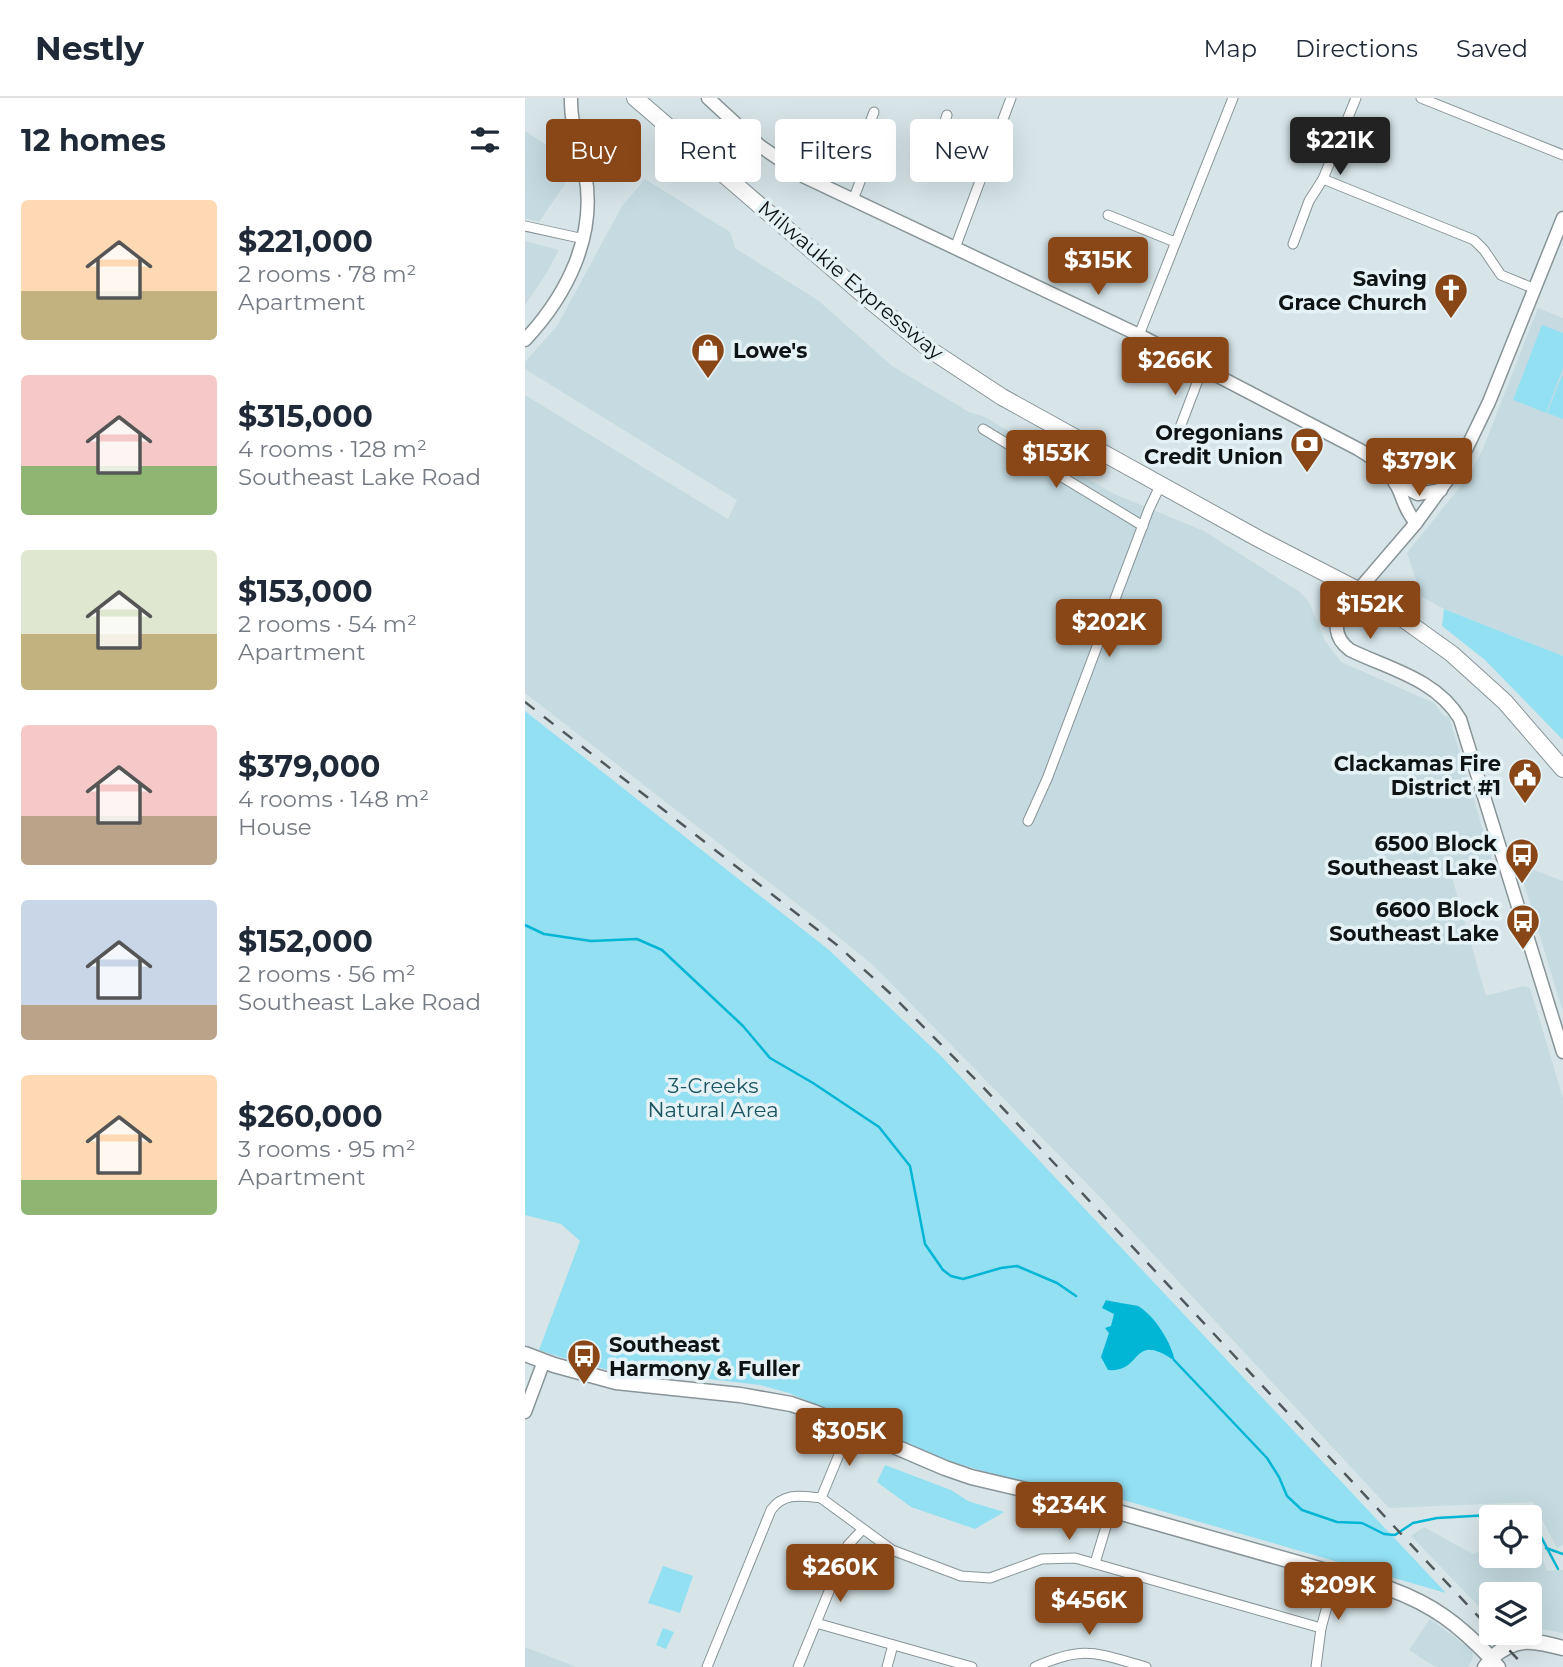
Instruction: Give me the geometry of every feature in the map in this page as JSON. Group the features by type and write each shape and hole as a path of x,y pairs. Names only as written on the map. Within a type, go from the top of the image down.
{"highway":[{"name":"Milwaukie Expressway","path":"635,98 932,351 1002,397 1358,590 1431,638 1505,702 1563,769"}],"main road":[{"path":"525,1354 616,1382 777,1400 814,1412 971,1477 1111,1510 1390,1589 1432,1607 1468,1633 1492,1664 1506,1646 1524,1641 1563,1648"}],"street":[{"path":"525,340 544,320 555,302 574,266 584,239 587,194 585,173 573,126 571,98"},
{"path":"708,98 781,163 811,180 1139,335 1358,449 1383,467 1395,483 1408,514 1416,523"},
{"path":"1003,119 1011,98"},
{"path":"1139,335 1233,98"},
{"path":"1293,244 1309,201 1323,179 1356,98"},
{"path":"1421,98 1563,155"},
{"path":"853,200 871,153 866,133 874,112"},
{"path":"946,119 947,115"},
{"path":"1323,179 1473,240 1484,250 1501,275 1535,289"},
{"path":"955,248 980,182"},
{"path":"1108,215 1175,242"},
{"path":"1563,218 1558,245 1535,289 1480,422 1459,464 1416,523 1358,590 1338,618 1336,627 1341,642 1350,650 1410,676 1436,691 1450,703 1460,719 1563,1052"},
{"path":"525,226 584,239"},
{"path":"1176,438 1203,367"},
{"path":"983,429 1143,526"},
{"path":"1395,483 1418,494 1441,490"},
{"path":"1028,821 1047,779 1161,484"},
{"path":"525,1412 544,1361"},
{"path":"821,1498 850,1428"},
{"path":"707,1667 771,1510 779,1501 791,1496 821,1498 862,1530 903,1556 969,1578 998,1577 1032,1562 1052,1557 1075,1558 1321,1628"},
{"path":"1095,1563 1111,1510"},
{"path":"799,1667 848,1545 862,1530"},
{"path":"1315,1667 1321,1628 1336,1574"},
{"path":"816,1623 972,1667"},
{"path":"887,1667 893,1645"},
{"path":"1035,1667 1053,1663 1073,1653 1095,1653 1146,1667"}],"shaded area":[{"path":"525,131 546,145 546,182 565,184 539,222 525,218"},
{"path":"645,179 730,232 735,248 819,301 892,366 969,412 985,417 1112,493 1204,531 1300,592 1309,602 1325,641 1341,662 1434,703 1444,716 1449,717 1493,863 1452,877 1486,996 1523,986 1530,988 1563,1098 1563,1545 1557,1548 1542,1519 1542,1505 1535,1505 1533,1502 1389,1508 1098,1195 873,965 525,693 525,395 728,519 737,500 525,369 525,362 557,326 622,206"},
{"path":"525,241 559,250 525,305"},
{"path":"1538,308 1563,318 1563,656 1444,609 1422,597 1407,553 1468,477 1482,451"},
{"path":"1518,864 1563,881 1563,1012"},
{"path":"1106,1300 1138,1306 1144,1310 1161,1330 1175,1361 1151,1350 1138,1355 1127,1366 1108,1370 1101,1357 1109,1333 1105,1328 1111,1326 1114,1314 1102,1308"},
{"path":"1424,1527 1473,1554 1479,1551 1479,1568 1542,1568 1542,1557 1547,1571 1563,1570 1563,1633 1542,1629 1542,1582 1479,1582 1479,1607 1411,1536"},
{"path":"1430,1619 1472,1650 1473,1658 1468,1667 1435,1667 1409,1650"},
{"path":"525,1647 576,1667 525,1667"}],"green space":[{"path":"1542,325 1563,333 1563,368 1546,413 1513,400"},
{"path":"1563,373 1563,419 1547,413"},
{"path":"1444,609 1563,656 1563,740 1485,660 1442,626"},
{"name":"3-Creeks Natural Area","path":"525,711 829,950 941,1056 1446,1593 1120,1499 1073,1489 1073,1493 949,1461 789,1393 760,1385 684,1376 672,1379 635,1375 539,1350 580,1241 561,1224 525,1215"},
{"path":"885,1465 951,1490 968,1501 1004,1512 975,1529 911,1507 877,1482"},
{"path":"663,1566 693,1576 680,1613 648,1603"},
{"path":"663,1628 674,1632 666,1649 656,1645"}],"waterway":[{"path":"525,925 544,934 591,941 637,939 662,950 743,1026 770,1058 879,1127 910,1166 925,1244 943,1270 951,1276 963,1279 1017,1266 1057,1283 1076,1296"},
{"path":"1174,1360 1267,1458 1287,1496 1302,1510 1337,1522 1362,1523 1384,1534 1395,1535 1413,1523 1437,1518 1479,1516"},
{"path":"1542,1539 1558,1569"},
{"path":"1546,1548 1563,1554"}],"railway":[{"path":"525,702 837,945 892,995 981,1085 1479,1617"},
{"path":"1504,1645 1525,1667"}],"place":[{"name":"Saving Grace Church","path":"1451,320"},
{"name":"Lowe's","path":"708,380"},
{"name":"Oregonians Credit Union","path":"1307,474"},
{"name":"Clackamas Fire District #1","path":"1525,805"},
{"name":"6500 Block Southeast Lake","path":"1522,885"},
{"name":"6600 Block Southeast Lake","path":"1523,951"},
{"name":"Southeast Harmony & Fuller","path":"584,1386"}]}
